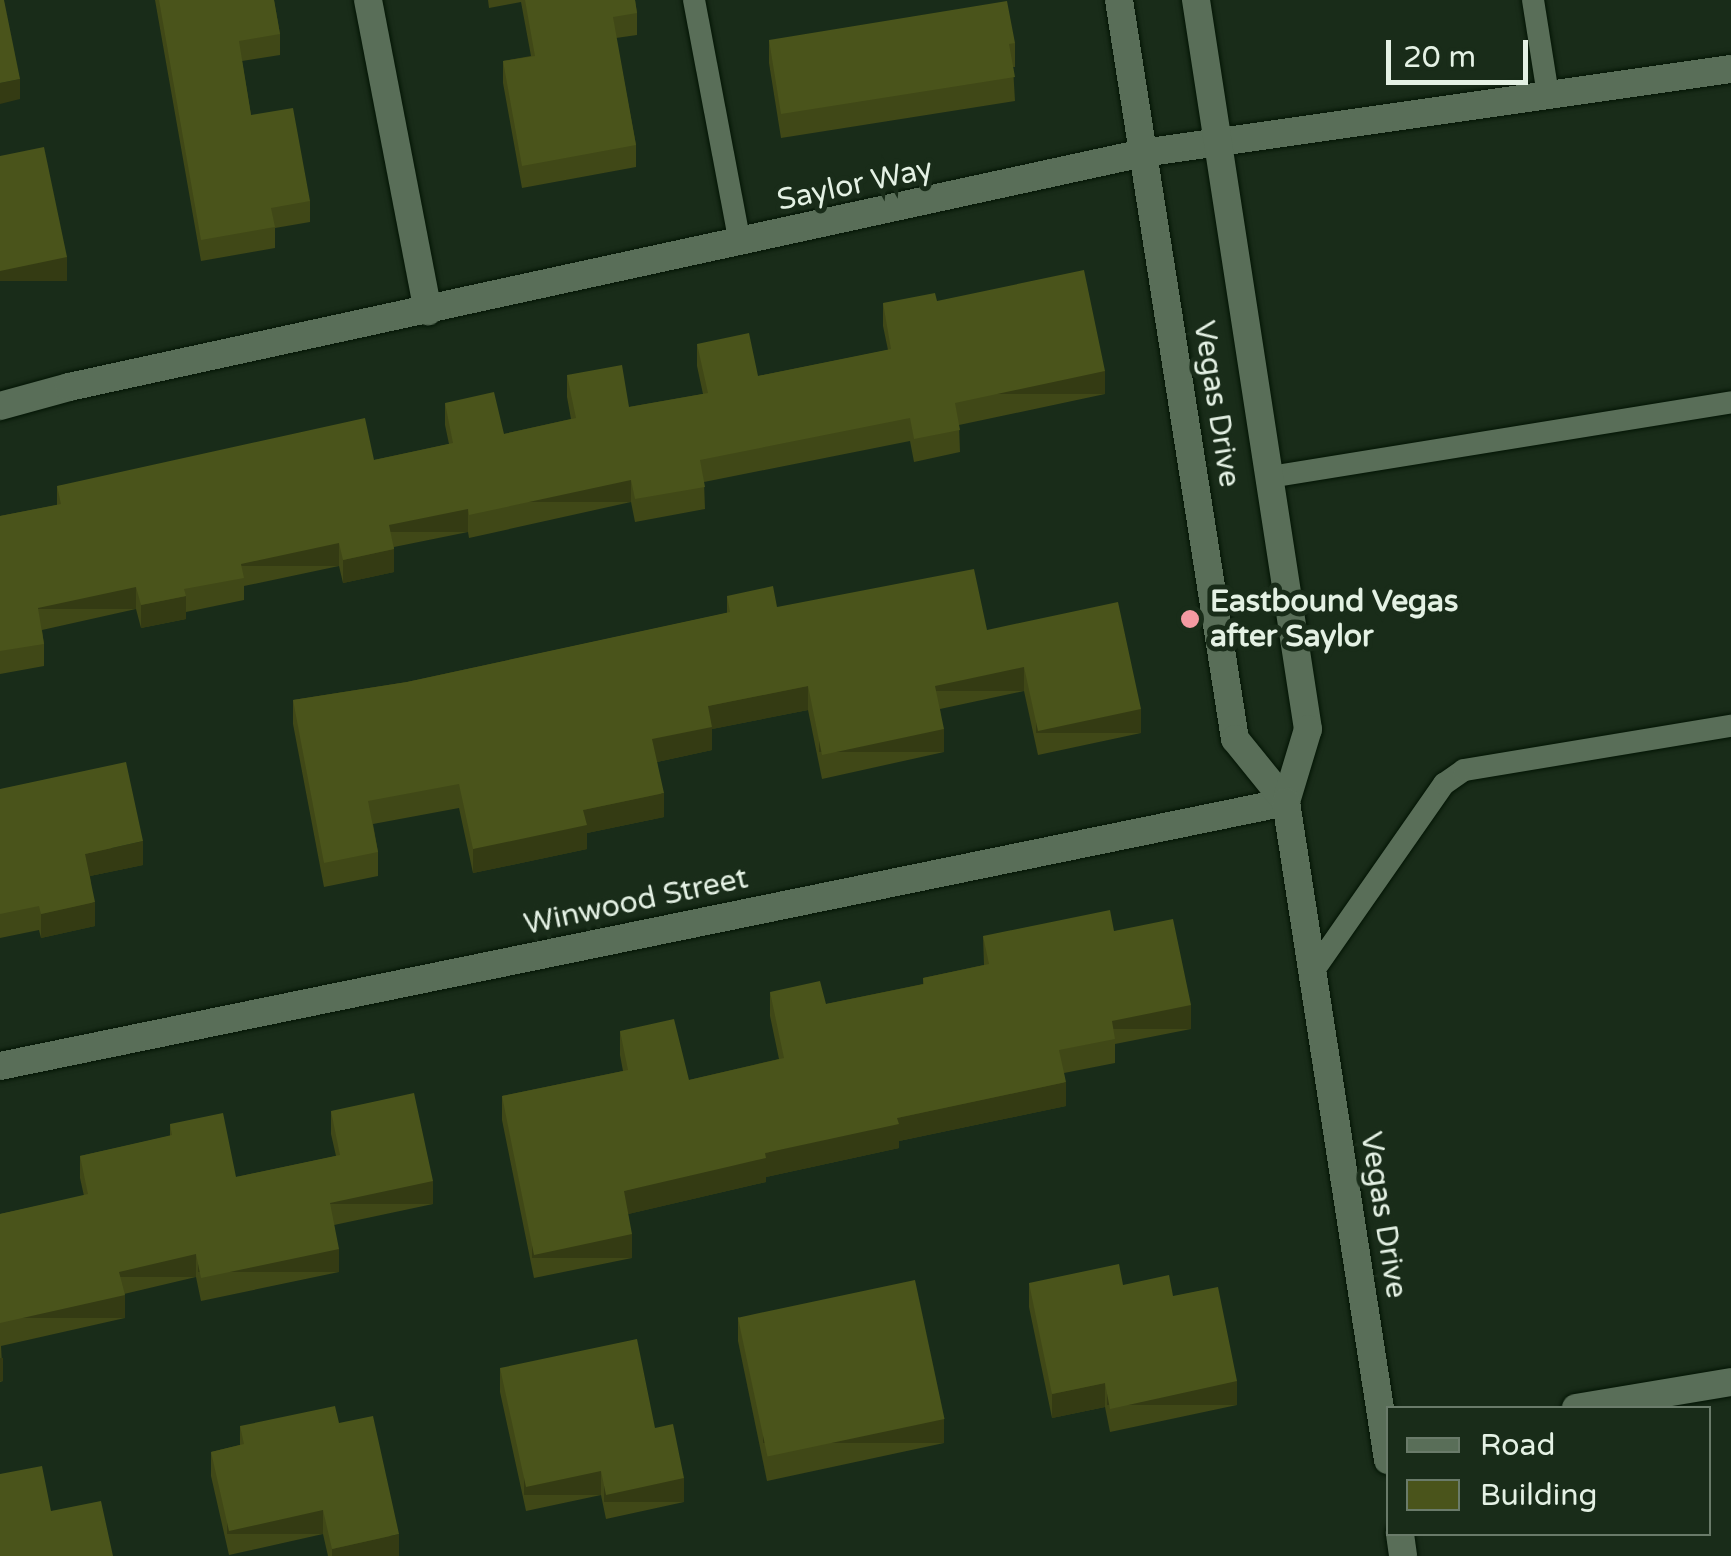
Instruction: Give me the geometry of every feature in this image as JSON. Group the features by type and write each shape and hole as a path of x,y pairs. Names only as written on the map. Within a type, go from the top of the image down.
{"street":[{"path":"368,0 428,311"},
{"name":"Vegas Drive","path":"1119,0 1236,740 1286,802"},
{"name":"Vegas Drive","path":"1196,0 1308,729 1286,802 1386,1435"},
{"name":"Saylor Way","path":"0,406 69,386 1143,154 1731,70"},
{"name":"Winwood Street","path":"0,1066 1286,802"},
{"path":"1588,1406 1731,1382"}],"lane":[{"path":"694,0 740,243"},
{"path":"1533,0 1548,95"},
{"path":"1270,477 1731,402"},
{"path":"1312,973 1444,784 1464,770 1731,726"}],"building":[{"path":"0,0 4,0 20,79 0,83"},
{"path":"159,0 274,0 280,34 239,41 251,115 293,108 310,201 271,208 275,227 201,240"},
{"path":"525,0 635,0 637,13 613,17 636,145 522,166 503,61 535,56"},
{"path":"1007,1 1015,43 1009,44 1015,77 781,114 769,40"},
{"path":"44,147 67,257 0,271 0,156"},
{"path":"1084,270 1105,371 955,403 960,430 914,439 910,418 700,460 705,487 635,499 631,480 469,515 468,509 389,525 394,549 343,560 339,543 241,564 244,578 184,589 186,596 141,605 136,587 38,608 44,644 0,651 0,516 61,504 57,486 365,418 374,460 453,443 445,403 494,392 504,434 576,418 567,375 622,365 629,407 708,393 697,344 749,333 758,376 891,349 883,303 935,293 937,301"},
{"path":"974,569 987,630 1118,602 1141,709 1038,731 1024,667 935,686 944,729 822,755 808,686 708,706 712,727 652,739 664,793 583,810 587,825 473,849 459,784 368,801 378,852 324,863 293,700 407,682 730,612 727,596 773,586 777,607"},
{"path":"126,762 143,841 85,854 95,902 41,914 39,906 0,914 0,789"},
{"path":"1110,910 1114,931 1173,919 1191,1005 1112,1021 1115,1039 1059,1050 1066,1082 897,1118 899,1124 765,1153 766,1158 624,1191 632,1234 534,1255 502,1096 628,1070 620,1031 674,1019 689,1080 784,1058 770,992 820,981 826,1004 924,984 923,978 989,964 983,936"},
{"path":"414,1093 433,1181 330,1203 339,1249 201,1278 196,1254 119,1272 125,1295 0,1323 0,1214 88,1194 80,1156 172,1135 170,1124 223,1113 236,1177 340,1155 331,1111"},
{"path":"1119,1264 1123,1285 1169,1275 1173,1296 1218,1287 1237,1381 1110,1409 1105,1383 1052,1394 1029,1283"},
{"path":"915,1280 945,1419 767,1457 738,1318"},
{"path":"637,1339 655,1428 673,1424 684,1478 606,1495 601,1471 526,1487 500,1368"},
{"path":"335,1406 339,1423 373,1416 399,1534 332,1549 323,1510 229,1531 211,1452 244,1444 240,1426"},
{"path":"42,1466 51,1511 101,1501 113,1556 0,1556 0,1474"}],"place":[{"name":"Eastbound Vegas after Saylor","path":"1190,619"}]}
